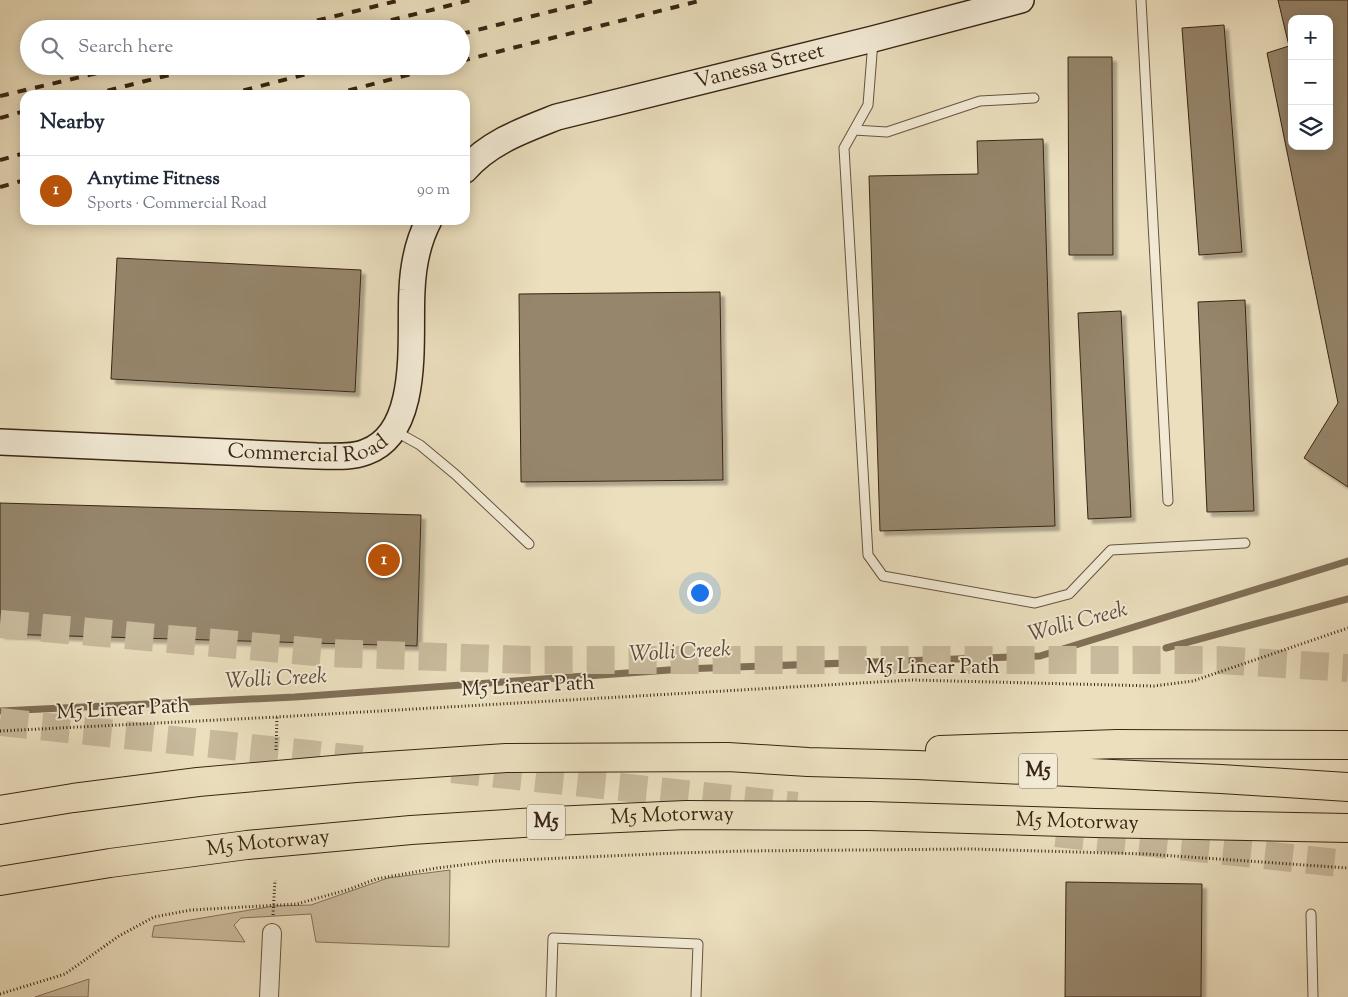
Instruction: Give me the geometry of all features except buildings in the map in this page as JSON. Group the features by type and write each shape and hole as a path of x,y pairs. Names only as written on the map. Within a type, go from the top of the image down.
{"highway":[{"path":"728,757 1116,744 1348,745"},
{"name":"M5","path":"0,810 73,798 198,782 356,768 506,758 728,757 1221,779 1348,787"},
{"name":"M5 Motorway","path":"0,881 110,863 248,845 411,830 553,821 705,815 869,816 1348,828"},
{"path":"1095,823 1348,841"}],"main road":[{"name":"Vanessa Street","path":"470,164 501,141 520,131 557,117 873,39 1021,0"},
{"name":"Commercial Road","path":"0,442 336,456 353,456 367,452 378,446 387,437 402,412 406,398 411,364 414,272 416,257 427,225"}],"street":[{"path":"269,997 272,934"}],"lane":[{"path":"1141,0 1168,501"},
{"path":"873,39 868,104 844,148 868,555 882,576 1035,603 1069,594 1111,550 1245,543"},
{"path":"854,130 887,132 980,101 1034,98"},
{"path":"392,430 420,446 456,475 529,544"},
{"path":"1311,914 1314,997"},
{"path":"551,997 553,938 698,944 696,997"}],"path":[{"name":"M5 Linear Path","path":"0,731 912,680 1154,686 1194,681 1348,628"},
{"path":"276,758 277,717"},
{"path":"0,994 65,974 120,936 154,917 191,910 297,904 350,889 376,878 437,868 495,862 687,852 971,849 1146,854 1348,868"},
{"path":"274,906 276,880"}],"shaded area":[{"path":"450,870 449,947 316,942 311,914 241,918 234,925 245,942 152,937 154,926 274,906 311,905 388,878"},
{"path":"89,979 88,997 35,997"}],"waterway":[{"name":"Wolli Creek","path":"0,711 295,697 683,669 1040,656 1348,561"},
{"path":"1166,648 1348,599"}],"tunnel":[{"path":"0,624 327,653 528,660 1218,660 1348,668"},
{"path":"0,722 367,760"},
{"path":"452,769 797,806"},
{"path":"1056,833 1348,864"}],"railway":[{"path":"319,20 401,0"},
{"path":"392,20 471,0"},
{"path":"470,32 597,0"},
{"path":"470,59 703,0"},
{"path":"25,90 89,75"},
{"path":"110,90 169,75"},
{"path":"245,90 303,75"},
{"path":"350,90 408,75"},
{"path":"0,96 20,91"},
{"path":"0,118 20,112"},
{"path":"0,160 20,154"},
{"path":"0,187 20,181"}],"place":[{"name":"Anytime Fitness","path":"384,560"}]}
